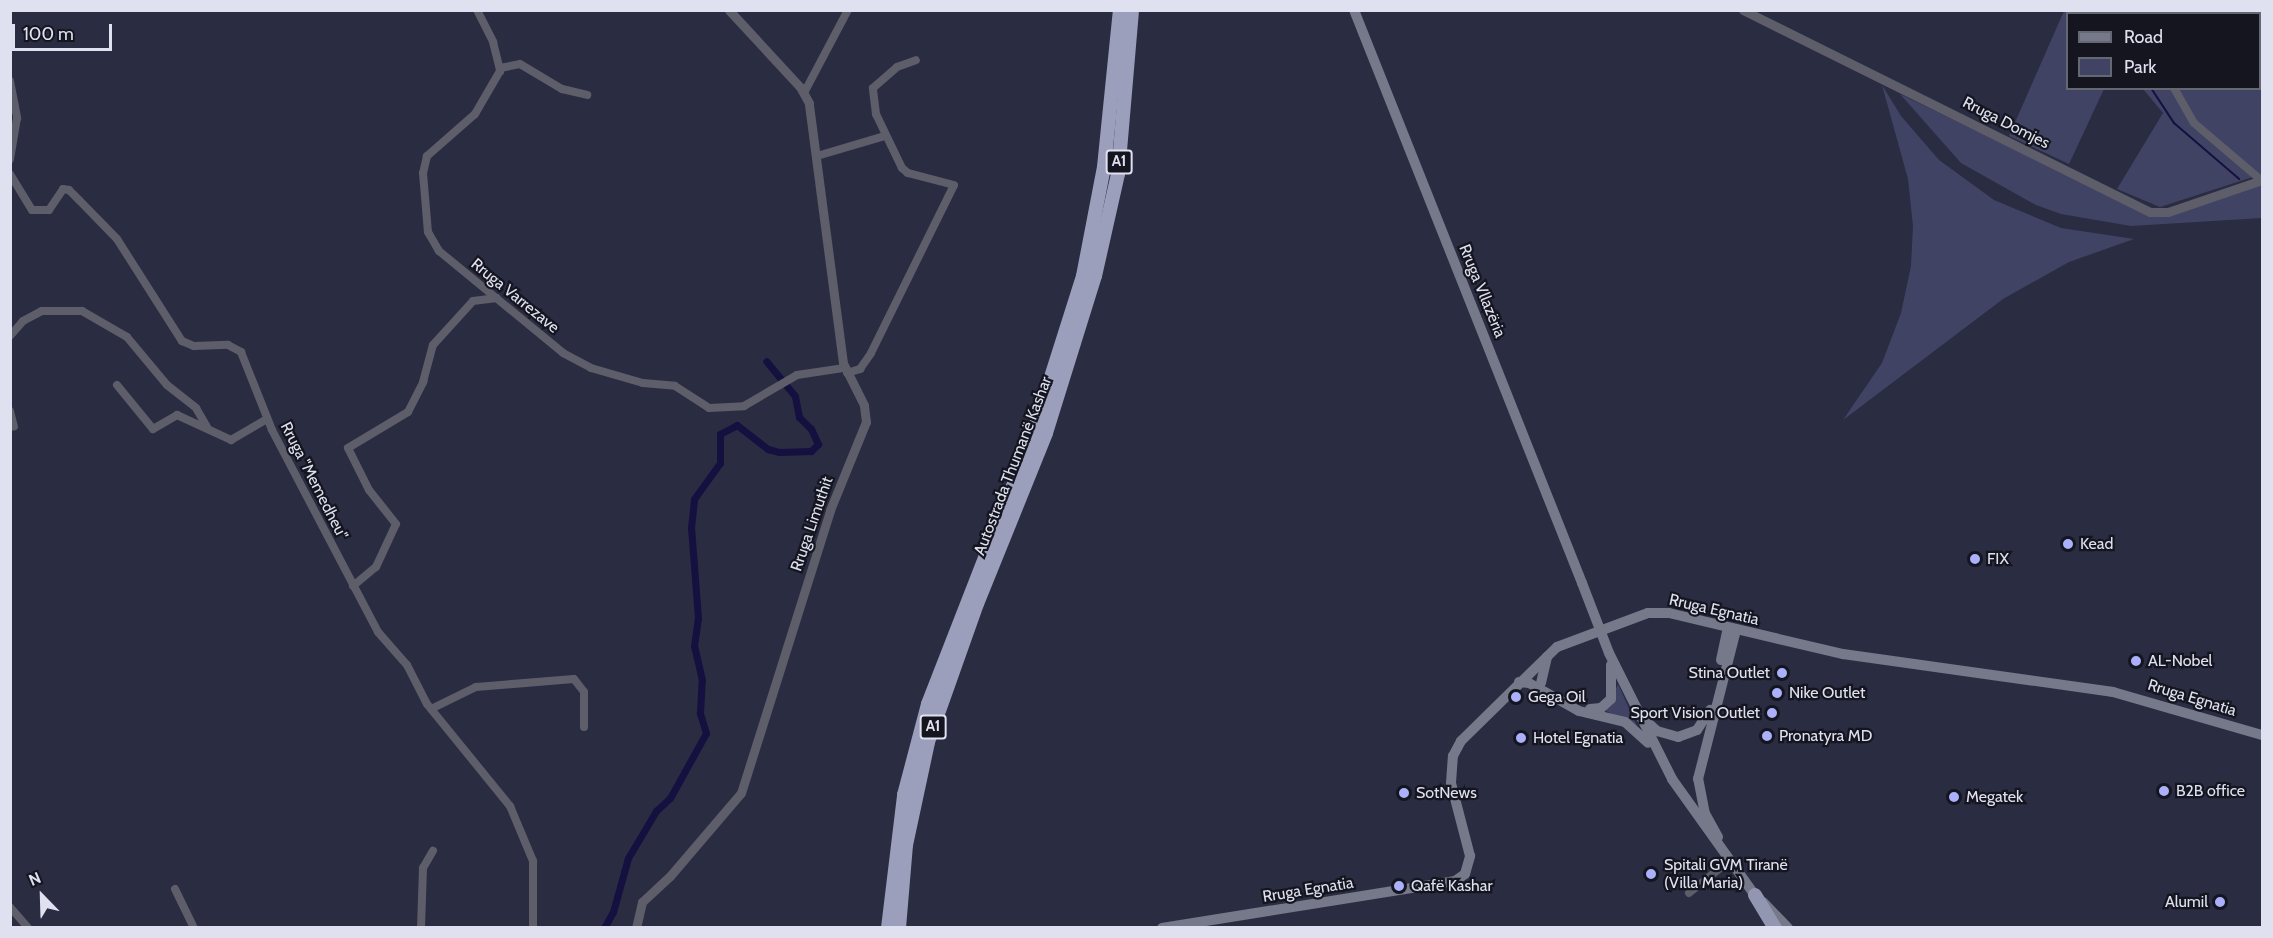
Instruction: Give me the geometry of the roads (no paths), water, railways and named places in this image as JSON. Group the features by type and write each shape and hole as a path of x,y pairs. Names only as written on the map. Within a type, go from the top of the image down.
{"highway":[{"name":"Autostrada Thumanë Kashar","path":"888,927 923,720 952,635 1032,437 1074,308 1104,167 1120,10"},
{"name":"Autostrada Thumanë Kashar","path":"904,825 943,694 1016,510 1068,370 1106,234 1118,174 1132,10"},
{"name":"Autostrada Thumanë Kashar","path":"899,927 901,847"},
{"path":"882,927 901,847"},
{"path":"901,847 904,927"},
{"path":"1755,896 1774,927"}],"main road":[{"name":"Rruga Vllazëria","path":"1354,10 1610,656"},
{"name":"Rruga Egnatia","path":"1162,927 1434,885 1465,874 1470,849 1451,783 1453,756 1470,730 1548,654 1570,640 1648,613 1669,613 1757,635 1864,657 2113,692 2262,735"},
{"path":"1706,623 1721,640 1727,651"},
{"path":"1729,861 1705,814 1698,779 1732,629"},
{"path":"1635,707 1647,723 1666,735 1678,737 1697,730 1708,715 1727,651 1757,635"},
{"path":"1542,688 1548,654"},
{"path":"1519,682 1542,688 1560,699 1600,708 1613,695 1610,656"},
{"path":"1610,656 1660,757 1729,861 1780,927"},
{"path":"1529,673 1542,688 1579,711 1625,722 1660,757"},
{"path":"1755,896 1788,927"}],"street":[{"path":"477,10 493,42 500,68 520,64 562,88 587,95"},
{"path":"729,10 804,93 848,10"},
{"name":"Rruga Domjes","path":"1743,10 2150,212 2168,212 2262,180"},
{"path":"846,370 860,369 871,353 954,185 908,173 885,136 876,114 873,88 897,67 916,60"},
{"name":"Rruga Varrezave","path":"500,68 475,114 428,156 423,173 428,232 433,243 563,353 591,368 643,383 675,386 709,408 744,406 797,375 846,370"},
{"path":"10,81 17,118 10,159"},
{"path":"2175,90 2194,123 2262,180"},
{"name":"Rruga Limuthit","path":"636,927 637,910 642,902 725,814 744,785 830,510 866,422 864,405 846,370 812,114 804,93"},
{"path":"817,156 885,136"},
{"name":"Rruga \"Memedheu\"","path":"10,174 32,210 49,210 63,189 74,195 117,239 182,341 194,346 228,345 241,352 267,419 378,632 407,665 431,709 504,796 526,839 535,873 533,927"},
{"path":"353,586 376,567 396,524 369,490 348,448 408,412 423,382 433,345 472,301 497,298"},
{"path":"10,336 23,321 42,311 82,311 126,338 167,385 196,408 207,427"},
{"path":"117,385 153,429 177,415 231,440 267,419"},
{"path":"10,411 14,427"},
{"path":"431,709 476,687 574,679 584,692 584,727"},
{"path":"421,927 423,868 433,851"},
{"path":"1689,893 1729,861"},
{"path":"175,888 194,927"},
{"path":"10,907 28,927"}],"waterway":[{"path":"2152,90 2174,123 2239,179"},
{"path":"604,928 613,912 628,858 656,811 670,798 706,733 700,713 702,680 694,646 698,618 691,528 694,499 720,463 720,434 737,425 768,449 779,452 811,451 818,444 811,429 799,417 795,396 766,361"}],"place":[{"name":"Kead","path":"2068,544"},
{"name":"FIX","path":"1975,559"},
{"name":"AL-Nobel","path":"2136,661"},
{"name":"Stina Outlet","path":"1782,673"},
{"name":"Nike Outlet","path":"1777,693"},
{"name":"Gega Oil","path":"1516,697"},
{"name":"Sport Vision Outlet","path":"1772,713"},
{"name":"Pronatyra MD","path":"1767,736"},
{"name":"Hotel Egnatia","path":"1521,738"},
{"name":"B2B office","path":"2164,791"},
{"name":"SotNews","path":"1404,793"},
{"name":"Megatek","path":"1954,797"},
{"name":"Spitali GVM Tiranë (Villa Maria)","path":"1651,874"},
{"name":"Qafë Kashar","path":"1399,886"},
{"name":"Alumil","path":"2220,902"}]}
